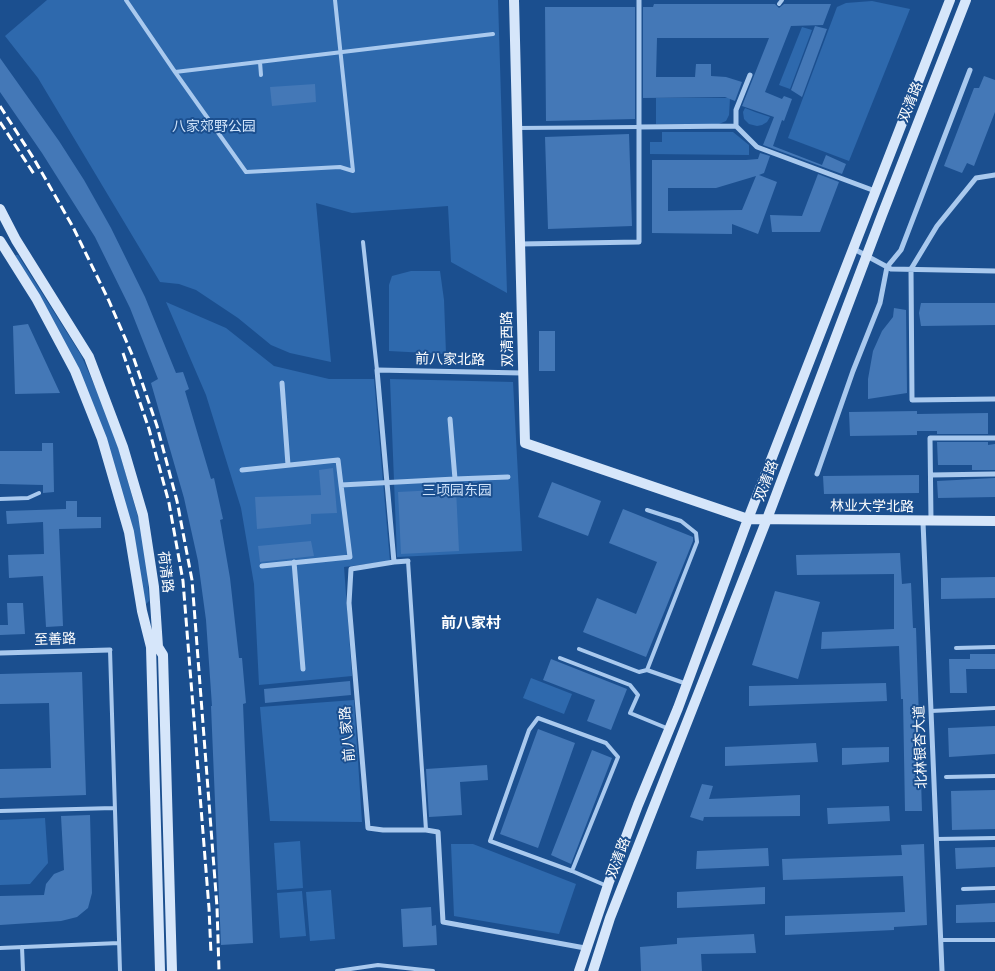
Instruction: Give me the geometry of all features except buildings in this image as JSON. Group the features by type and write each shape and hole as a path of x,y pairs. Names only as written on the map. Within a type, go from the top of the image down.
{"main road":[{"name":"双清西路","path":"514,0 525,442 748,519"},
{"name":"双清路","path":"579,971 607,886 950,0"},
{"name":"双清路","path":"593,971 610,918 767,519 966,0"},
{"name":"荷清路","path":"1,211 16,240 89,357 123,447 143,515 154,587 158,647 162,655 172,971"},
{"name":"荷清路","path":"0,241 36,298 75,371 102,439 129,532 142,611 151,647 160,971"},
{"name":"林业大学北路","path":"748,519 927,522 995,521"}],"street":[{"path":"520,244 639,242 639,0"},
{"path":"817,474 853,371 880,303 887,267 900,250 970,70"},
{"path":"750,75 736,110 736,126 757,147 876,191"},
{"path":"639,128 736,126"},
{"path":"995,175 976,178 937,226 911,269 912,400 995,399"},
{"path":"854,249 891,269 995,272"},
{"path":"377,370 394,562 408,561"},
{"name":"前八家北路","path":"377,370 522,373"},
{"path":"282,383 288,465"},
{"path":"450,419 455,478"},
{"name":"北林银杏大道","path":"942,971 931,711 927,522 931,475 930,438 995,438"},
{"path":"242,470 338,460 350,557 262,566"},
{"path":"931,475 995,474"},
{"path":"342,484 508,476"},
{"path":"294,562 303,669"},
{"name":"前八家路","path":"394,562 351,569 349,603 368,828 426,830"},
{"name":"至善路","path":"0,653 110,650"},
{"path":"426,830 438,832 443,922 586,948"}],"lane":[{"path":"126,0 246,172 340,167 353,171 335,0"},
{"path":"175,72 493,34"},
{"path":"260,62 261,75"},
{"path":"517,128 639,128"},
{"path":"363,242 377,370"},
{"path":"0,499 28,498 39,493"},
{"path":"647,510 681,521 696,533 698,542 647,670"},
{"path":"408,561 426,830"},
{"path":"956,648 995,647"},
{"path":"579,649 639,672 647,670 686,684"},
{"path":"110,650 120,971"},
{"path":"560,658 630,685 638,695 630,713 669,729"},
{"path":"931,711 995,708"},
{"path":"572,871 618,757 606,743 538,718 529,730 490,841 607,886"},
{"path":"946,777 995,776"},
{"path":"0,811 114,808"},
{"path":"936,840 995,838"},
{"path":"963,889 995,888"},
{"path":"941,940 995,940"},
{"path":"0,948 119,943"},
{"path":"22,947 24,971"},
{"path":"337,971 378,965 433,971"}],"green space":[{"name":"八家郊野公园","path":"47,0 498,0 507,293 451,262 448,206 352,213 316,203 331,362 290,353 271,345 238,318 196,290 179,284 160,282 38,78 5,36"},
{"path":"872,1 910,9 849,161 788,138 837,7 846,3"},
{"path":"802,27 812,30 790,89 779,85"},
{"path":"656,98 730,98 729,115 726,121 719,124 656,124"},
{"path":"745,108 770,117 762,125 749,124 744,119 743,112"},
{"path":"662,132 733,132 749,145 749,155 650,154 650,142 662,142"},
{"path":"15,255 18,255 81,355 100,398 118,447 140,524 147,567 149,601 146,604 143,602 104,440"},
{"path":"411,271 440,271 444,300 446,354 389,351 389,285 392,276"},
{"path":"166,302 226,328 274,366 329,379 374,379 390,561 344,567 352,676 259,685 254,584 241,508 206,395"},
{"name":"三顷园东园","path":"390,379 513,382 522,551 397,557"},
{"path":"531,678 572,694 564,714 523,698"},
{"path":"354,700 362,822 270,821 260,707"},
{"path":"45,818 48,863 30,884 0,885 0,820"},
{"path":"300,841 303,888 277,890 274,843"},
{"path":"451,844 473,844 576,884 559,934 454,916"},
{"path":"331,890 335,939 310,941 306,892"},
{"path":"302,891 306,936 280,938 277,893"}],"railway":[{"path":"0,106 34,159 73,227 109,301 134,359 157,426 177,501 192,580 217,907 219,971"},
{"path":"0,122 34,174"},
{"path":"123,353 149,429 169,503 183,581 211,954"}],"district":[{"name":"前八家村","path":"471,624"}]}
